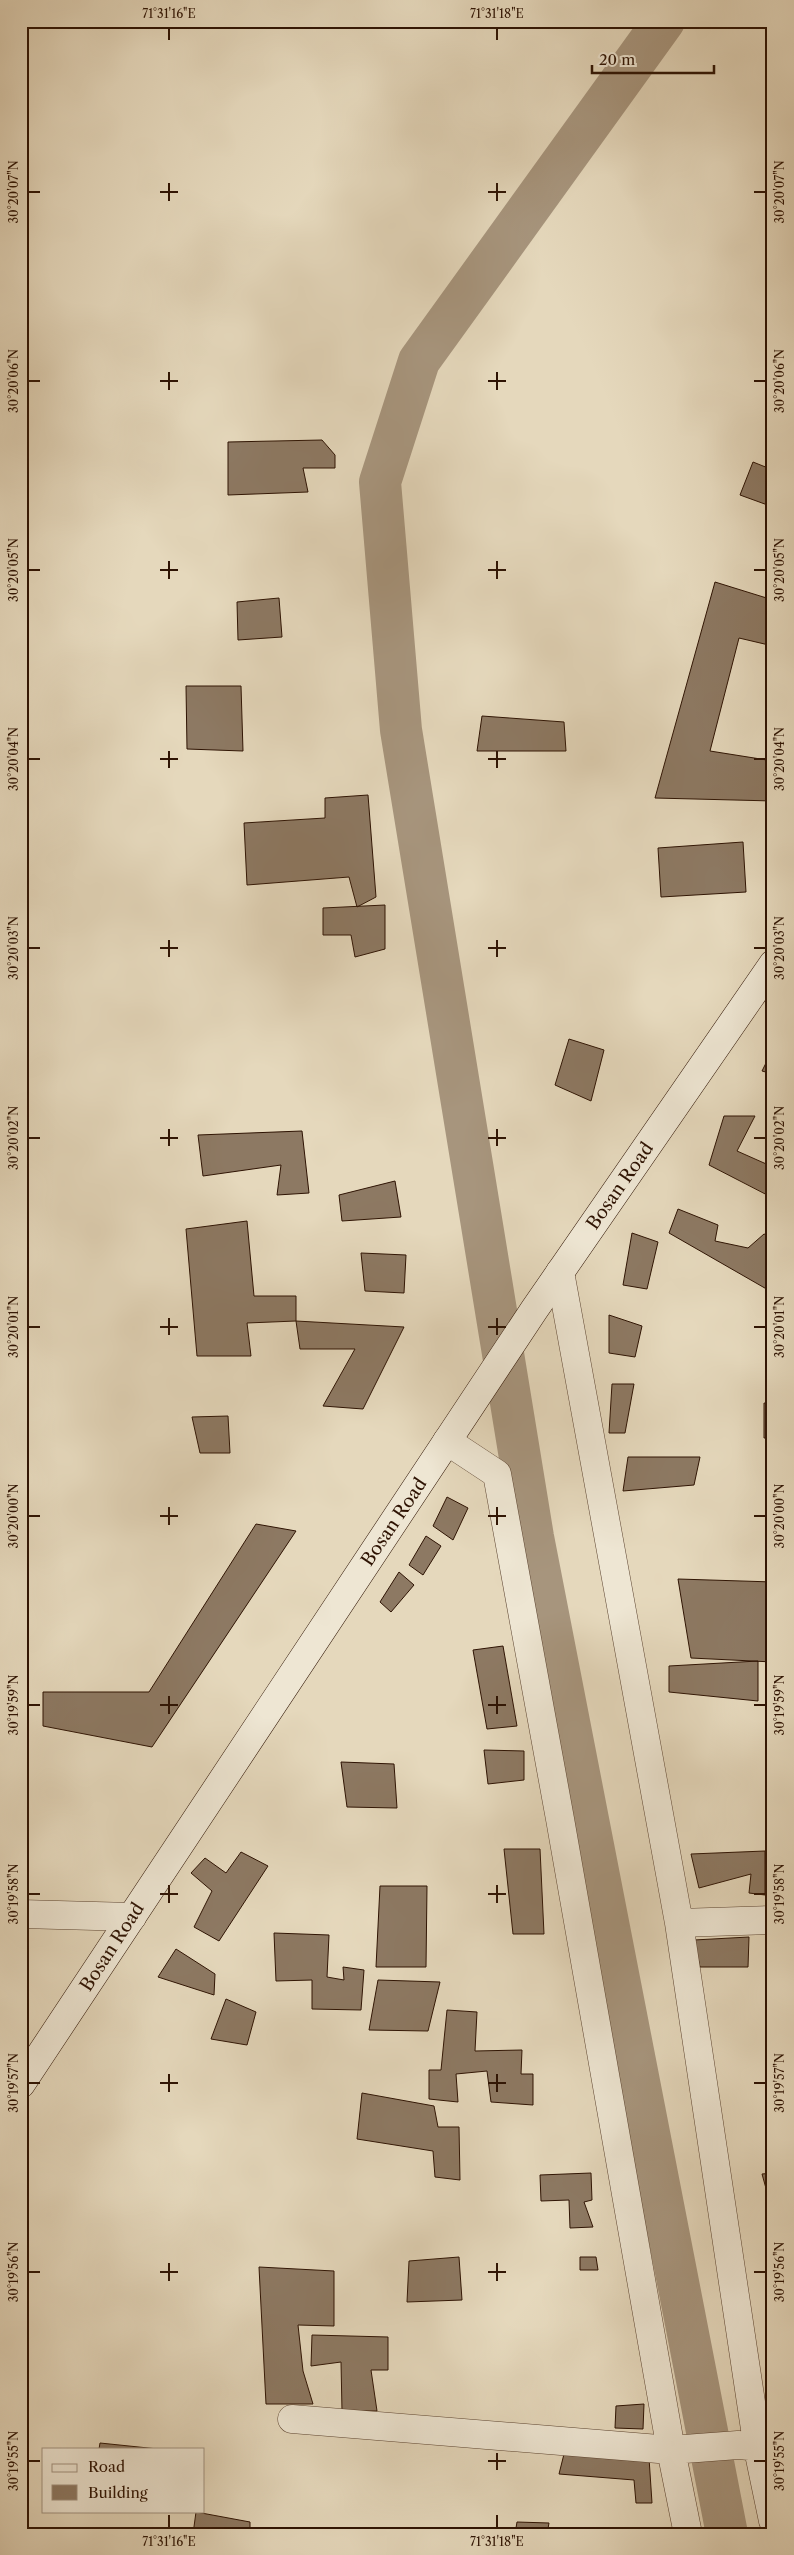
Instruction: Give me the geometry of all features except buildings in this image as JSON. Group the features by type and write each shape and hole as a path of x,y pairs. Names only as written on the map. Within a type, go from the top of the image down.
{"street":[{"name":"Bosan Road","path":"21,2084 534,1310 773,964"},
{"path":"560,1272 679,1923 756,2448 773,2521"},
{"path":"447,1441 497,1474 564,1838 683,2449 688,2534"},
{"path":"21,1914 132,1917"},
{"path":"679,1923 773,1920"},
{"path":"292,2420 683,2449 756,2448"}],"waterway":[{"path":"664,21 419,361 380,482 401,730 533,1537 727,2534"}]}
